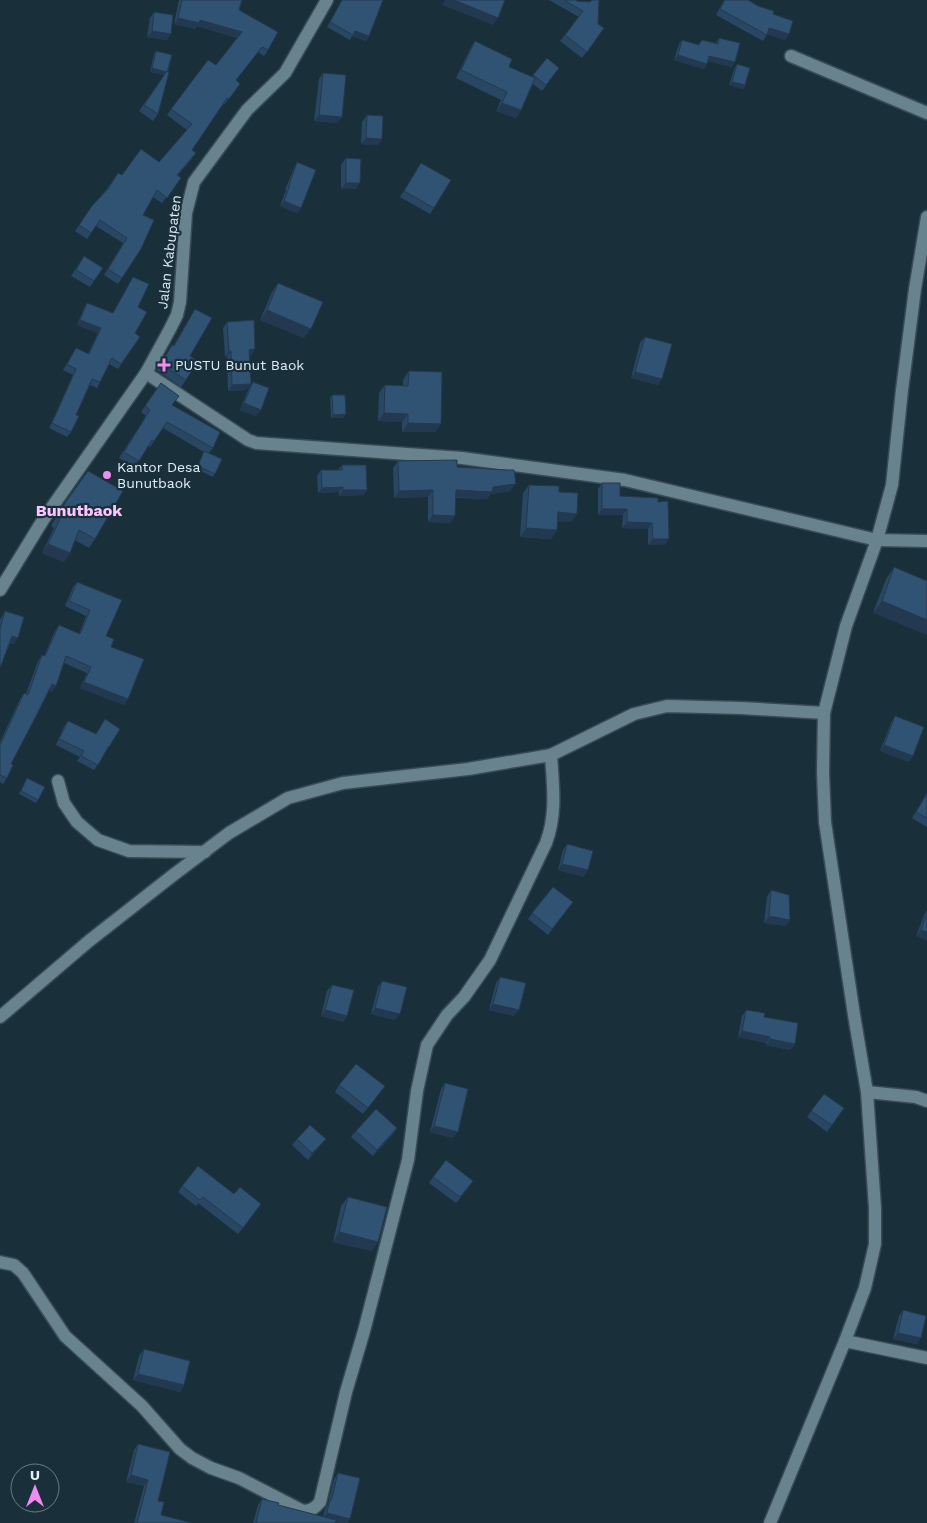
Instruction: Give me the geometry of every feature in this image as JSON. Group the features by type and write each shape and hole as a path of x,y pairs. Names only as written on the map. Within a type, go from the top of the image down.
{"street":[{"name":"Jalan Kabupaten","path":"0,590 43,520 146,374 170,329 178,308 186,213 194,182 247,110 285,73 327,0"},
{"path":"791,56 927,113"},
{"path":"770,1523 865,1288 875,1244 875,1208 867,1092 825,822 823,773 824,713 846,626 877,540 892,485 915,289 927,217"},
{"path":"146,374 248,440 256,443 462,458 625,480 877,540 927,541"},
{"path":"0,1017 89,940 229,833 288,798 343,783 468,769 551,755 634,714 667,706 824,713"},
{"path":"0,1262 14,1265 23,1273 66,1336 142,1406 180,1449 198,1461 239,1478 303,1512 315,1508 320,1502 346,1392 364,1331 408,1160 417,1091 427,1045 447,1014 464,997 490,960 546,843 554,813 551,755"},
{"path":"58,781 64,803 77,822 98,840 129,851 205,852"},
{"path":"867,1092 927,1101"},
{"path":"845,1341 927,1358"}],"building":[{"path":"182,0 242,0 239,10 278,32 268,50 262,47 236,80 240,84 229,99 227,98 192,150 196,153 177,175 181,178 167,198 157,190 143,215 154,220 141,249 122,278 108,269 127,238 100,220 91,233 79,225 92,206 108,189 118,173 122,175 141,149 159,162 192,124 171,109 208,60 216,65 242,32 200,20 199,23 178,18"},
{"path":"342,0 383,0 369,36 355,31 353,35 330,22"},
{"path":"454,0 505,0 498,18"},
{"path":"564,0 590,2 592,0 599,0 598,24 604,28 587,52 565,35 583,11"},
{"path":"725,0 748,0 758,6 774,11 773,14 793,21 789,34 769,28 767,35 720,9"},
{"path":"154,12 173,15 171,34 152,31"},
{"path":"719,38 740,43 735,62 709,56 707,64 678,55 682,40 699,45 702,40 718,44"},
{"path":"475,41 512,59 509,67 535,78 521,110 502,103 507,92 461,70"},
{"path":"156,51 172,55 167,72 152,68"},
{"path":"547,58 559,68 546,85 533,75"},
{"path":"737,64 750,68 745,85 732,82"},
{"path":"167,71 169,72 158,114 144,105"},
{"path":"323,73 346,75 342,117 319,115"},
{"path":"367,115 383,116 382,139 366,138"},
{"path":"346,158 361,159 360,183 346,183"},
{"path":"297,162 316,170 301,208 284,201"},
{"path":"421,163 451,180 434,208 404,191"},
{"path":"84,256 103,268 94,281 76,270"},
{"path":"133,277 149,284 138,307 147,312 135,333 140,337 121,364 112,358 100,382 92,379 76,415 79,416 71,432 52,423 76,369 67,364 76,348 89,354 101,328 80,320 87,303 113,313"},
{"path":"278,283 323,302 311,329 267,310"},
{"path":"195,309 212,318 190,356 198,361 186,380 161,364 172,345 174,346"},
{"path":"254,320 255,349 249,350 251,384 232,385 231,351 229,351 227,322"},
{"path":"645,337 672,344 662,379 635,372"},
{"path":"409,371 442,372 441,424 408,423 408,414 384,413 385,385 408,386"},
{"path":"253,382 269,388 261,410 244,403"},
{"path":"161,383 179,396 172,405 220,432 213,448 167,422 154,441 152,440 139,461 124,452 150,410 145,406"},
{"path":"332,395 345,395 346,414 333,415"},
{"path":"204,451 222,459 215,474 198,466"},
{"path":"457,460 457,467 514,470 516,484 493,487 492,492 456,490 455,516 433,515 433,490 399,491 398,461"},
{"path":"342,465 366,465 367,490 343,490 343,487 322,488 321,470 342,470"},
{"path":"88,471 123,491 95,539 79,530 70,553 48,544 60,519 57,517"},
{"path":"602,483 620,483 620,496 658,498 658,502 668,501 669,539 653,539 652,523 627,522 627,509 602,509"},
{"path":"529,485 559,486 559,492 578,493 577,514 558,512 557,530 526,528"},
{"path":"894,567 927,581 927,620 882,601"},
{"path":"77,582 122,600 106,636 114,639 111,647 144,659 128,699 84,682 91,667 66,656 56,686 52,684 11,764 13,765 7,778 0,775 0,745 24,693 28,695 42,655 45,656 59,625 80,634 90,610 69,601"},
{"path":"5,611 24,617 18,638 12,636 0,668 0,629"},
{"path":"895,716 924,727 913,756 884,745"},
{"path":"105,719 120,729 98,765 81,756 84,751 59,739 68,721 96,734"},
{"path":"27,778 45,787 38,800 21,791"},
{"path":"927,793 927,818 916,812"},
{"path":"567,844 593,851 588,870 562,864"},
{"path":"553,887 573,902 552,929 532,913"},
{"path":"771,890 789,895 790,920 769,916"},
{"path":"927,913 927,932 921,930"},
{"path":"500,977 526,983 519,1010 493,1004"},
{"path":"382,981 407,987 400,1014 375,1008"},
{"path":"332,985 354,990 347,1016 325,1010"},
{"path":"746,1010 765,1013 764,1017 798,1023 795,1044 742,1031"},
{"path":"356,1064 385,1086 368,1108 339,1085"},
{"path":"445,1083 468,1089 458,1132 434,1126"},
{"path":"824,1094 844,1108 832,1125 811,1111"},
{"path":"376,1109 397,1128 377,1150 356,1131"},
{"path":"310,1125 326,1139 312,1153 297,1139"},
{"path":"446,1160 473,1181 460,1197 433,1177"},
{"path":"198,1166 234,1194 240,1187 261,1204 243,1228 203,1197 200,1200 182,1186"},
{"path":"348,1197 387,1207 378,1242 339,1232"},
{"path":"903,1310 926,1316 921,1338 898,1333"},
{"path":"144,1349 190,1361 184,1385 138,1374"},
{"path":"138,1444 170,1452 158,1501 164,1502 161,1515 192,1523 137,1523 148,1480 131,1475"},
{"path":"338,1473 360,1478 350,1519 327,1513"},
{"path":"262,1499 336,1520 335,1523 256,1523"}],"place":[{"name":"PUSTU Bunut Baok","path":"164,365"},
{"name":"Kantor Desa Bunutbaok","path":"107,475"}],"district":[{"name":"Bunutbaok","path":"79,510"}]}
